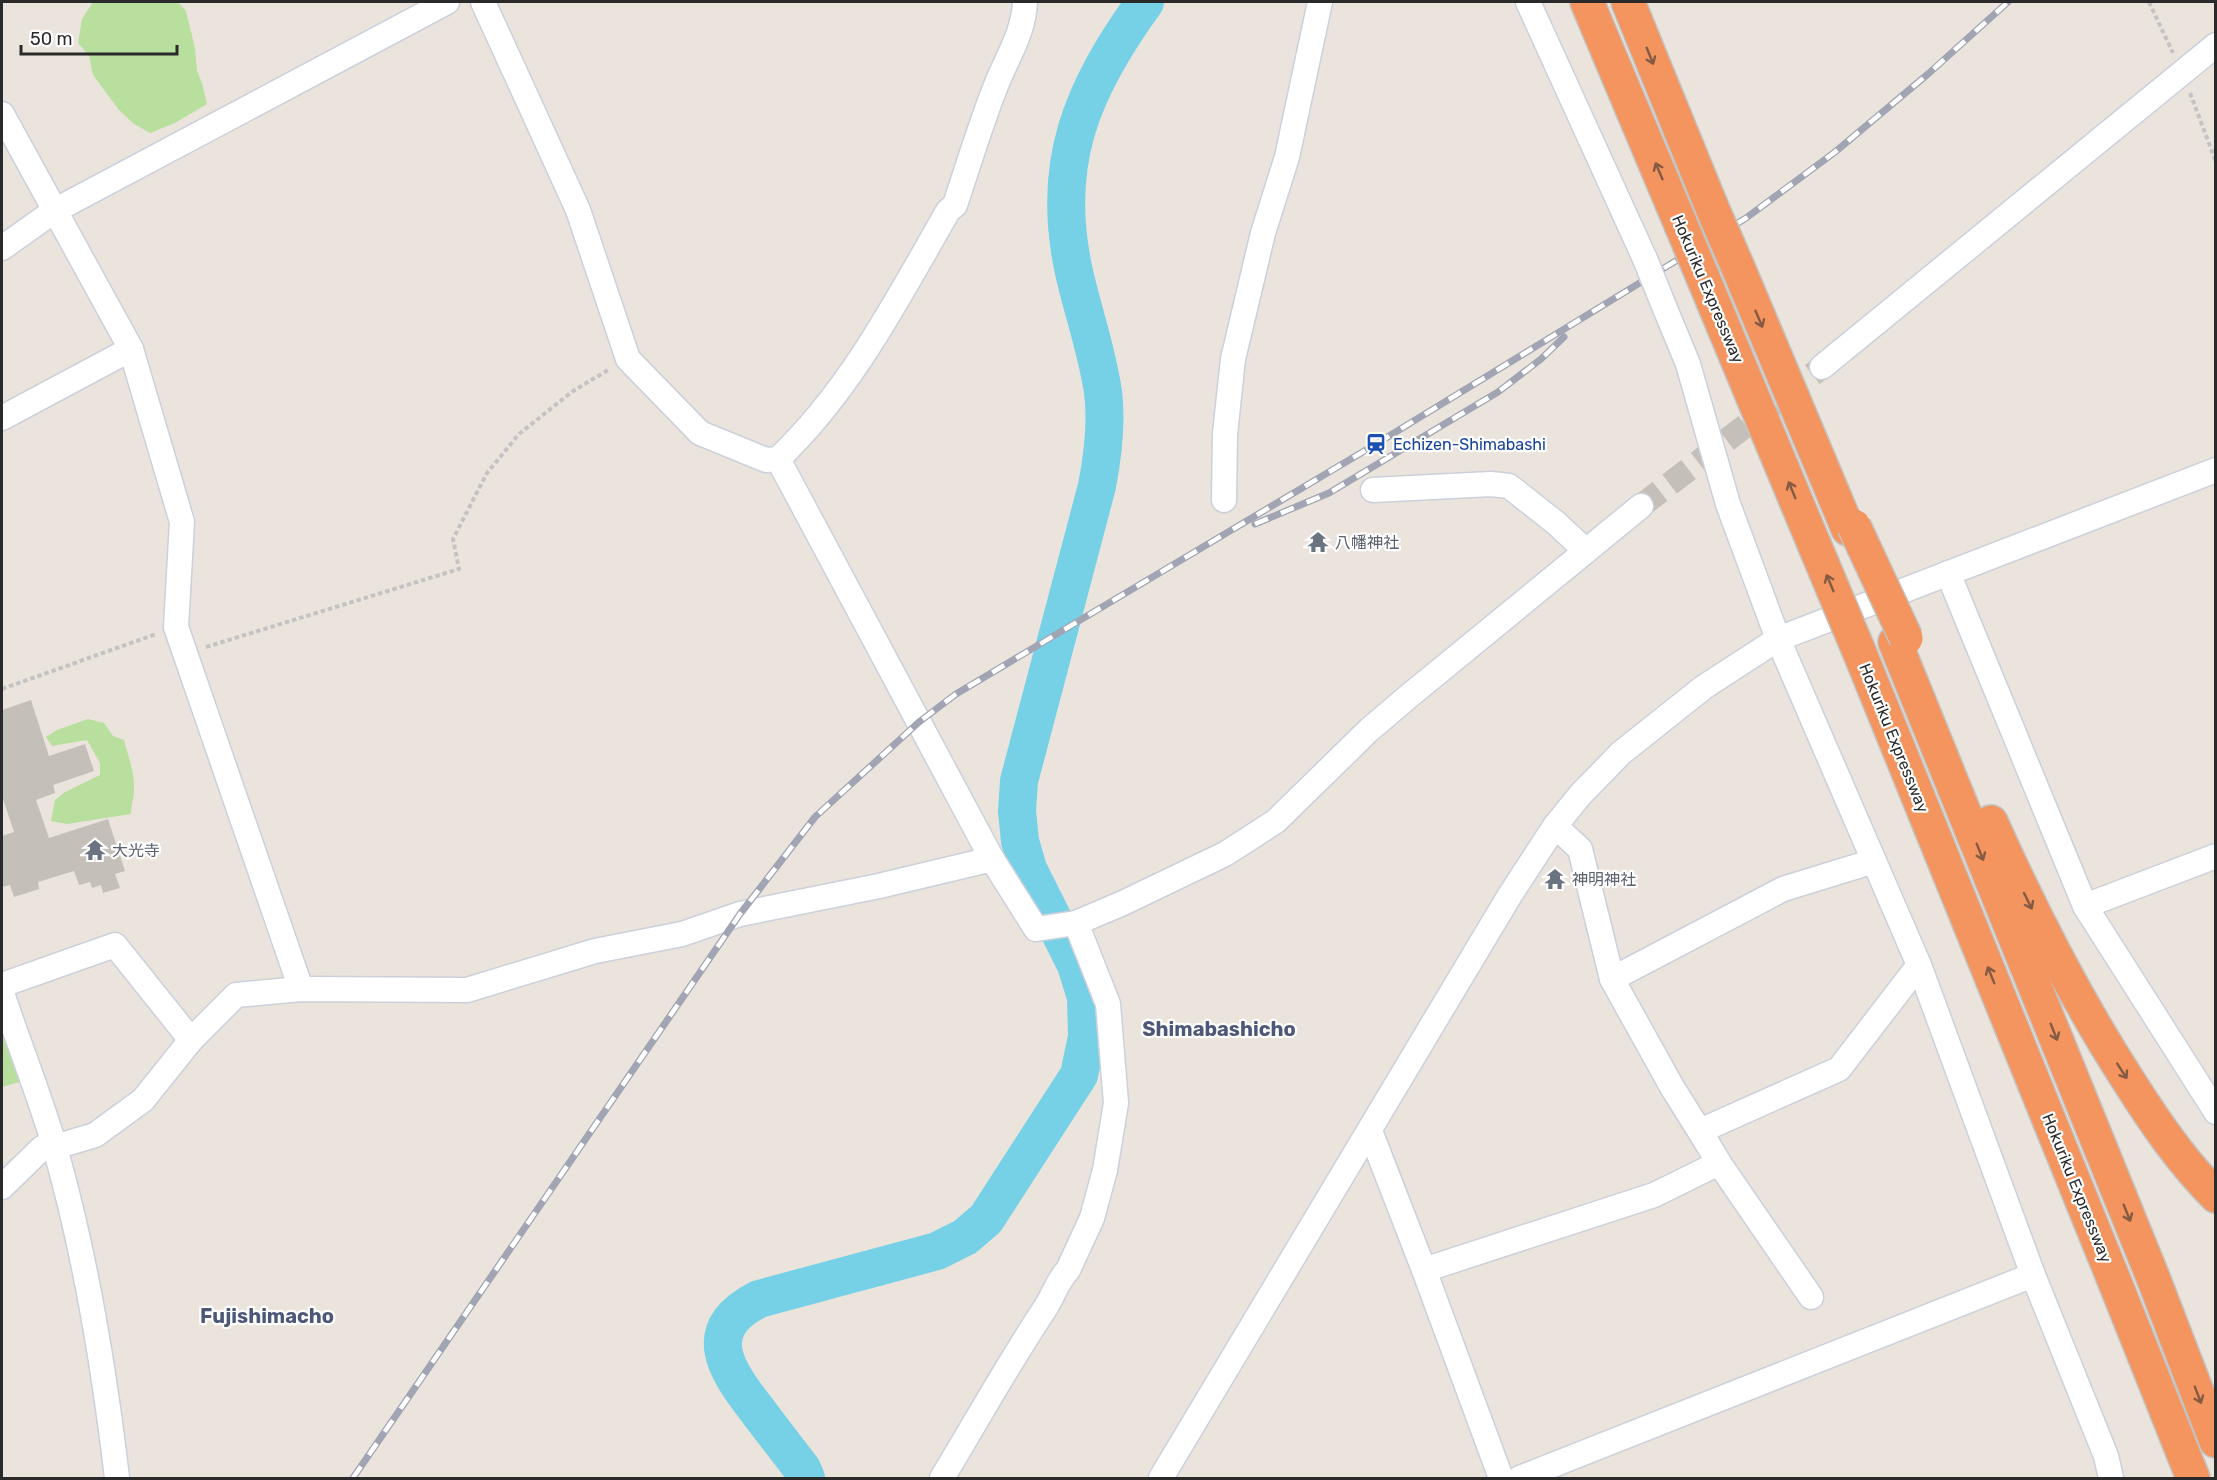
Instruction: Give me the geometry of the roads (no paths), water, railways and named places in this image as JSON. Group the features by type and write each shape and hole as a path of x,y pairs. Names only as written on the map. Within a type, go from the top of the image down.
{"highway":[{"name":"Hokuriku Expressway","path":"1587,2 1861,656 2029,1068 2178,1472"},
{"path":"1628,2 1713,210 1802,418 1901,640 2056,958 2107,1048 2158,1127 2190,1170 2216,1196"},
{"path":"1901,640 2216,1441"}],"street":[{"path":"2,248 54,211 447,2"},
{"path":"483,2 578,210 628,359 700,433 766,460 778,459 797,442 864,356 948,211 955,205 996,87 1017,39 1025,2"},
{"path":"1224,500 1226,434 1233,359 1263,233 1287,157 1320,2"},
{"path":"1528,2 1645,258 1688,364 1728,504 1778,639 1919,965 2033,1275 2106,1456 2111,1479"},
{"path":"1822,367 2216,45"},
{"path":"2,114 131,349 182,522 176,627 301,989"},
{"path":"2,418 131,349"},
{"path":"778,459 992,860 1036,929 1063,925 1225,854 1276,821 1401,702 1641,506"},
{"path":"1161,1479 1510,895 1555,826 1581,794 1621,753 1704,687 1778,639 2216,470"},
{"path":"1373,490 1491,484 1509,486 1556,523 1586,551"},
{"path":"1948,573 2085,906 2216,1112"},
{"path":"1555,826 1580,849 1612,979 1672,1086 1719,1163 1811,1297"},
{"path":"2085,906 2216,856"},
{"path":"2,1187 42,1148 55,1148 95,1135 143,1100 191,1040 236,994 301,989 466,990 595,951 682,934 740,914 992,860"},
{"path":"1612,979 1783,889 1874,861"},
{"path":"942,1479 1016,1351 1047,1306 1062,1276 1068,1270 1092,1218 1105,1170 1116,1103 1108,1004 1063,925"},
{"path":"2,985 115,945 191,1040"},
{"path":"1700,1131 1839,1069 1919,965"},
{"path":"2,993 55,1148 87,1280 108,1396 117,1479"},
{"path":"1370,1131 1501,1479"},
{"path":"1424,1270 1654,1195 1719,1163"},
{"path":"1520,1479 2033,1275"}],"waterway":[{"path":"806,1478 802,1469 746,1395 728,1365 723,1337 729,1324 740,1311 759,1299 937,1251 965,1237 986,1219 1079,1075 1087,1037 1086,997 1076,965 1028,869 1020,841 1017,811 1019,781 1097,486 1104,439 1103,392 1094,347 1074,272 1068,233 1066,196 1069,162 1077,129 1089,97 1104,66 1145,2"}],"tunnel":[{"path":"1641,506 1822,367"}],"railway":[{"path":"353,1478 740,914 815,817 919,722 956,694 1376,444 1746,218 1835,152 1928,74 2008,2"},
{"path":"1255,524 1329,493 1498,392 1541,359 1564,337"}],"place":[{"name":"Echizen-Shimabashi","path":"1376,444"},
{"name":"八幡神社","path":"1318,542"},
{"name":"大光寺","path":"95,850"},
{"name":"神明神社","path":"1555,879"}],"district":[{"name":"Shimabashicho","path":"1219,1029"},
{"name":"Fujishimacho","path":"267,1316"}]}
